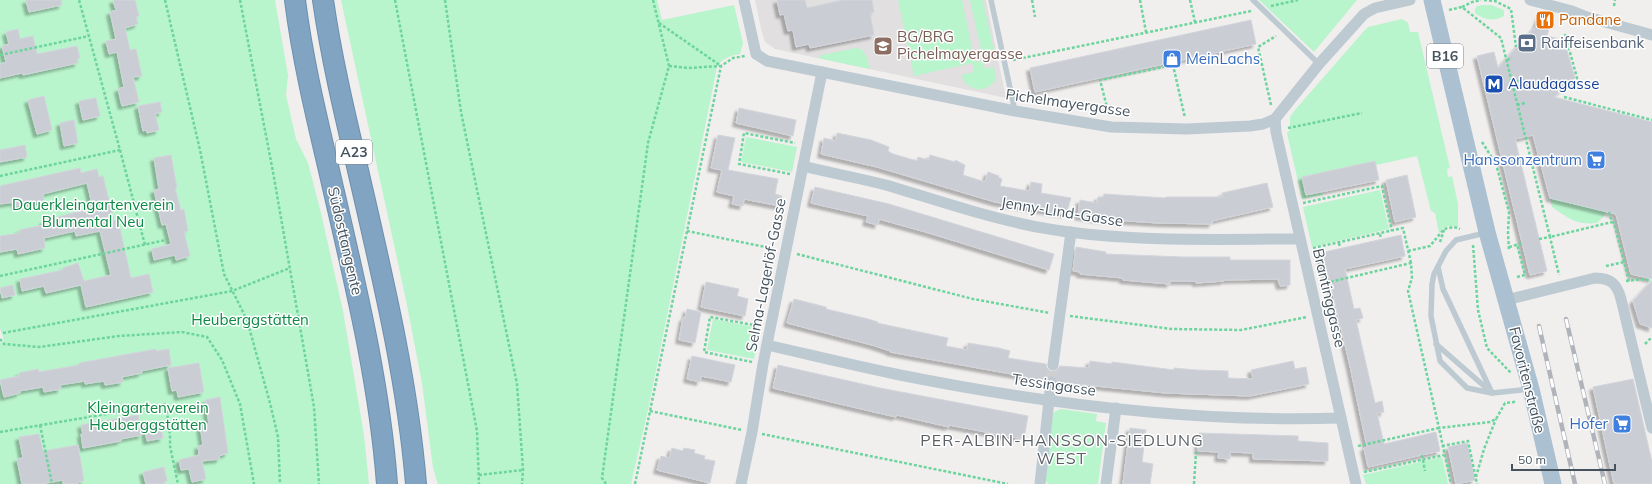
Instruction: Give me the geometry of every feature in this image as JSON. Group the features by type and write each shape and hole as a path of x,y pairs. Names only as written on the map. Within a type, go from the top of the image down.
{"highway":[{"name":"Südosttangente","path":"295,0 316,116 359,299 371,360 380,414 387,484"},
{"name":"Südosttangente","path":"324,0 343,105 389,303 399,355 408,410 416,484"}],"main road":[{"name":"Favoritenstraße","path":"1432,0 1480,234 1506,300 1531,389 1553,484"}],"street":[{"path":"744,0 756,54"},
{"path":"1275,119 1319,64 1374,4 1410,0"},
{"path":"1530,0 1652,35"},
{"name":"Pichelmayergasse","path":"756,54 767,61 1015,112 1111,128 1187,130 1250,126 1263,124 1275,119"},
{"name":"Selma-Lagerlöf-Gasse","path":"741,484 752,432 763,364 822,72"},
{"name":"Brantinggasse","path":"1275,119 1276,132 1302,251 1355,479"},
{"name":"Jenny-Lind-Gasse","path":"802,171 884,185 1000,219 1071,232 1128,238 1175,240 1300,239"},
{"path":"1053,365 1071,232"},
{"path":"1506,300 1595,278 1610,280 1615,284 1619,290 1623,305 1652,428"},
{"name":"Tessingasse","path":"767,345 900,375 1050,401 1175,415 1231,418 1341,418"},
{"path":"1040,484 1051,382"},
{"path":"1106,484 1116,408"}],"lane":[{"path":"991,0 1015,112"},
{"path":"1253,0 1319,64"},
{"path":"1480,234 1456,240 1446,251 1438,265 1432,284 1431,316 1440,361 1467,388 1492,393 1531,389"},
{"path":"1438,265 1438,274 1442,289 1492,393"},
{"path":"1436,344 1492,393"}],"path":[{"path":"79,0 144,244"},
{"path":"164,0 200,150 224,274 247,320 268,395 278,437 280,484"},
{"path":"240,0 273,172 314,407 319,484"},
{"path":"395,0 477,431 479,484"},
{"path":"444,0 461,112 517,384 523,470 522,484"},
{"path":"606,484 602,478 648,143 669,66 653,0"},
{"path":"1032,0 1035,17"},
{"path":"1140,0 1146,32"},
{"path":"1190,0 1195,22"},
{"path":"1004,61 1298,0"},
{"path":"1452,16 1451,10 1481,0"},
{"path":"1484,0 1495,1 1511,9 1516,47"},
{"path":"1614,6 1615,0"},
{"path":"1462,7 1501,38 1562,286"},
{"path":"658,22 721,66"},
{"path":"1275,119 1258,47 1277,36 1283,29"},
{"path":"1562,93 1577,78 1565,34"},
{"path":"0,55 89,36"},
{"path":"669,66 688,68 721,66 733,58 756,54"},
{"path":"1506,60 1512,58"},
{"path":"1111,128 1100,80 1173,65 1187,130"},
{"path":"635,484 721,66"},
{"path":"1512,82 1519,81"},
{"path":"1564,97 1652,120"},
{"path":"1518,105 1524,103"},
{"path":"1276,132 1289,127 1362,113"},
{"path":"802,171 738,164 744,133 807,146"},
{"path":"1480,138 1496,164 1509,212 1510,253"},
{"path":"0,176 120,150"},
{"path":"1300,203 1382,186 1392,231"},
{"path":"1609,212 1612,222 1614,223 1629,281"},
{"path":"1539,239 1612,222"},
{"path":"1408,251 1430,246 1444,229 1454,227 1480,234"},
{"path":"1302,251 1403,228 1411,263 1412,278 1408,291 1451,484"},
{"path":"1438,245 1442,239 1444,229"},
{"path":"687,231 884,275 973,299 1060,314 1172,329 1242,330 1318,315"},
{"path":"1380,234 1381,240"},
{"path":"0,276 166,240"},
{"path":"1339,243 1340,248"},
{"path":"1509,247 1522,243"},
{"path":"1517,244 1525,275 1517,277"},
{"path":"1430,246 1435,250"},
{"path":"1311,286 1411,263"},
{"path":"3,333 232,291 290,268"},
{"path":"1515,273 1524,295"},
{"path":"1644,279 1651,281"},
{"path":"763,364 704,352 710,317 771,328"},
{"path":"0,339 4,344 39,347 119,336 182,332 207,337 222,360 240,404 254,484"},
{"path":"1476,478 1484,449 1496,419 1505,403 1514,402 1513,400"},
{"path":"0,432 166,404 170,446 178,484"},
{"path":"650,411 1008,484"},
{"path":"1348,448 1439,428 1490,422 1496,419"},
{"path":"40,425 52,484"},
{"path":"1442,446 1468,440 1477,484"},
{"path":"1194,484 1196,452"},
{"path":"1422,455 1425,471"},
{"path":"1355,479 1387,467 1444,455"},
{"path":"1386,462 1387,467"},
{"path":"1447,466 1452,465"},
{"path":"479,475 523,470"}],"shaded area":[{"name":"BG/BRG Pichelmayergasse","path":"755,0 986,0 1006,98 775,49 765,42"}],"green space":[{"path":"0,0 275,0 288,75 286,95 296,139 308,163 343,311 364,435 369,484 0,484 0,343 4,341 0,328"},
{"path":"341,0 657,0 662,20 734,5 743,43 740,54 721,61 717,67 648,410 631,484 438,484 433,468 422,383 406,300"},
{"path":"898,0 962,0 975,62 983,61 985,69 994,67 996,79 992,84 983,89 977,89 972,88 964,81 961,75 974,72 972,63 914,76"},
{"path":"970,0 983,0 994,51 982,54"},
{"path":"1259,0 1357,0 1314,52"},
{"path":"1491,5 1504,10 1504,16 1493,20 1475,13 1477,6"},
{"path":"1402,19 1408,23 1410,32 1418,32 1450,168 1447,169 1448,177 1452,176 1458,204 1458,227 1445,227 1439,233 1435,213 1431,211 1417,156 1376,165 1374,161 1303,177 1306,195 1322,192 1323,195 1302,199 1287,133 1290,130 1290,117 1295,110 1368,27"},
{"path":"856,48 862,50 864,53 870,69 818,58 822,55"},
{"path":"746,137 797,147 792,172 741,162"},
{"path":"1380,190 1389,229 1312,247 1303,207"},
{"path":"1550,198 1605,211 1605,215 1597,223 1578,222 1568,218 1552,207"},
{"path":"713,319 760,328 754,359 707,350"},
{"path":"1061,409 1097,414 1096,421 1106,423 1098,484 1048,484 1045,480 1053,414"},
{"path":"1442,457 1448,484 1366,484 1363,475"}],"building":[{"path":"26,0 61,0 62,5 29,12"},
{"path":"113,0 135,0 139,16 136,17 138,24 125,28 130,50 136,49 142,76 133,77 139,102 122,106 118,89 124,87 117,52 109,54 106,41 116,39 110,12 116,10"},
{"path":"777,0 805,0 807,8 843,0 872,0 874,12 870,13 874,35 810,48 809,44 796,47 793,30 788,31 784,14 780,15"},
{"name":"Hanssonzentrum","path":"1540,15 1552,18 1547,36 1564,40 1575,78 1554,97 1652,122 1652,279 1631,274 1616,214 1550,198 1533,135 1515,139 1547,271 1530,275 1477,56 1494,52 1498,68 1536,26"},
{"path":"1251,20 1256,44 1035,92 1030,68"},
{"path":"18,29 20,39 33,36 37,54 77,46 80,58 77,59 78,63 23,75 22,73 0,78 0,64 6,62 2,46 9,44 6,32"},
{"path":"44,96 52,130 37,134 28,100"},
{"path":"96,98 100,116 83,120 79,101"},
{"path":"160,102 162,112 155,114 159,130 147,133 146,130 143,131 138,106"},
{"path":"739,108 796,120 793,136 736,123"},
{"path":"74,120 78,143 64,146 60,123"},
{"path":"837,133 871,140 889,147 888,151 893,154 917,161 918,157 928,160 930,155 955,162 955,160 965,165 963,175 985,182 988,172 999,176 998,177 1002,179 1000,186 1029,191 1031,182 1042,184 1041,193 1071,198 1066,214 995,202 877,167 821,154 824,138 836,141"},
{"path":"718,135 735,138 728,170 778,179 775,194 782,196 780,206 744,199 743,206 732,204 734,196 717,192 722,170 711,168"},
{"path":"25,145 27,157 0,162 0,150"},
{"path":"171,155 177,188 175,188 181,210 184,209 188,231 184,232 190,256 176,260 175,255 154,260 152,249 171,244 166,224 162,225 154,190 159,189 154,158"},
{"path":"1375,161 1379,180 1306,195 1302,177"},
{"path":"80,168 81,173 97,169 99,177 103,176 114,221 118,220 131,278 149,274 153,292 86,307 81,285 46,293 44,286 22,291 20,279 63,270 63,268 78,263 84,281 111,275 100,231 76,236 75,231 44,238 45,248 18,254 17,249 0,252 0,236 20,233 19,230 44,225 43,221 88,209 87,206 92,204 87,183 43,194 44,200 16,206 15,202 0,204 0,186"},
{"path":"1407,175 1416,217 1395,222 1386,180"},
{"path":"1267,183 1273,207 1212,221 1212,224 1159,223 1097,219 1078,216 1080,200 1097,203 1098,197 1103,197 1104,194 1166,198 1223,197 1222,193"},
{"path":"815,187 889,204 1054,254 1049,270 879,219 878,225 866,222 868,216 811,203"},
{"path":"1401,235 1405,256 1345,269 1354,309 1360,308 1363,318 1356,320 1375,403 1382,401 1384,412 1377,413 1384,444 1436,432 1440,451 1368,467 1364,448 1367,447 1350,366 1328,273 1324,274 1320,253"},
{"path":"1076,247 1106,252 1106,254 1230,257 1230,260 1290,260 1290,285 1280,286 1278,279 1224,280 1196,283 1196,281 1170,281 1170,284 1123,280 1123,278 1080,274 1080,272 1073,271"},
{"path":"1652,281 1652,328 1640,324 1633,301"},
{"path":"706,282 739,289 737,296 748,299 745,316 701,307"},
{"path":"13,285 15,295 2,298 0,288"},
{"path":"794,299 878,322 877,323 948,338 946,346 967,350 968,343 1010,351 1008,358 1046,364 1047,368 1052,372 1056,371 1060,366 1089,368 1090,361 1112,364 1112,362 1174,370 1174,368 1228,371 1228,378 1253,379 1251,370 1293,361 1295,369 1306,367 1309,384 1250,396 1166,393 1066,383 1058,382 1055,377 1051,375 1044,381 1036,380 1017,375 890,352 872,345 787,323"},
{"path":"687,309 701,312 695,343 679,340 683,318 685,318"},
{"path":"156,349 156,351 169,349 171,365 141,371 142,373 122,377 123,382 105,385 104,381 85,384 85,381 60,385 61,389 44,392 43,387 19,391 20,393 4,397 0,380 19,376 19,373 38,369 39,372 79,365 79,363"},
{"path":"692,356 735,365 731,382 701,376 700,382 687,379"},
{"path":"199,363 204,392 178,397 177,390 172,391 168,368"},
{"path":"778,365 880,388 1028,416 1025,433 1023,439 949,425 949,427 897,415 896,417 773,388"},
{"name":"Hofer","path":"1633,379 1652,462 1652,484 1614,484 1593,387"},
{"path":"220,397 228,453 219,456 220,459 202,461 206,479 192,482 189,469 181,470 179,460 199,455 198,446 203,445 200,425 209,424 205,400"},
{"path":"138,415 142,435 121,439 121,441 83,448 81,434 83,434 81,425"},
{"path":"160,423 163,438 147,441 144,426"},
{"path":"1130,428 1146,430 1142,462 1153,464 1150,484 1123,484"},
{"path":"1199,433 1298,436 1298,441 1328,443 1328,461 1253,459 1253,453 1230,452 1230,459 1218,458 1219,452 1198,451"},
{"path":"39,434 43,451 78,445 84,481 78,482 78,484 63,484 63,480 41,484 22,484 17,459 23,458 19,437"},
{"path":"1467,443 1475,480 1456,484 1448,447"},
{"path":"672,448 683,451 684,448 695,450 694,453 705,456 704,459 715,461 710,483 657,470 661,456 669,458"},
{"path":"164,467 167,481 164,482 165,484 146,484 143,472"}],"tunnel":[{"path":"1051,382 1053,365"}],"railway":[{"path":"1566,319 1605,484"},
{"path":"1539,326 1575,484"}],"place":[{"name":"Pandane","path":"1545,20"},
{"name":"Raiffeisenbank","path":"1527,43"},
{"name":"BG/BRG Pichelmayergasse","path":"883,46"},
{"name":"MeinLachs","path":"1172,59"},
{"name":"Alaudagasse","path":"1494,84"},
{"name":"Hanssonzentrum","path":"1596,160"},
{"name":"Hofer","path":"1622,424"}],"district":[{"name":"PER-ALBIN-HANSSON-SIEDLUNG WEST","path":"1062,449"}],"park label":[{"name":"Dauerkleingartenverein Blumental Neu","path":"93,214"},
{"name":"Heuberggstätten","path":"250,320"},
{"name":"Kleingartenverein Heuberggstätten","path":"148,416"}]}
